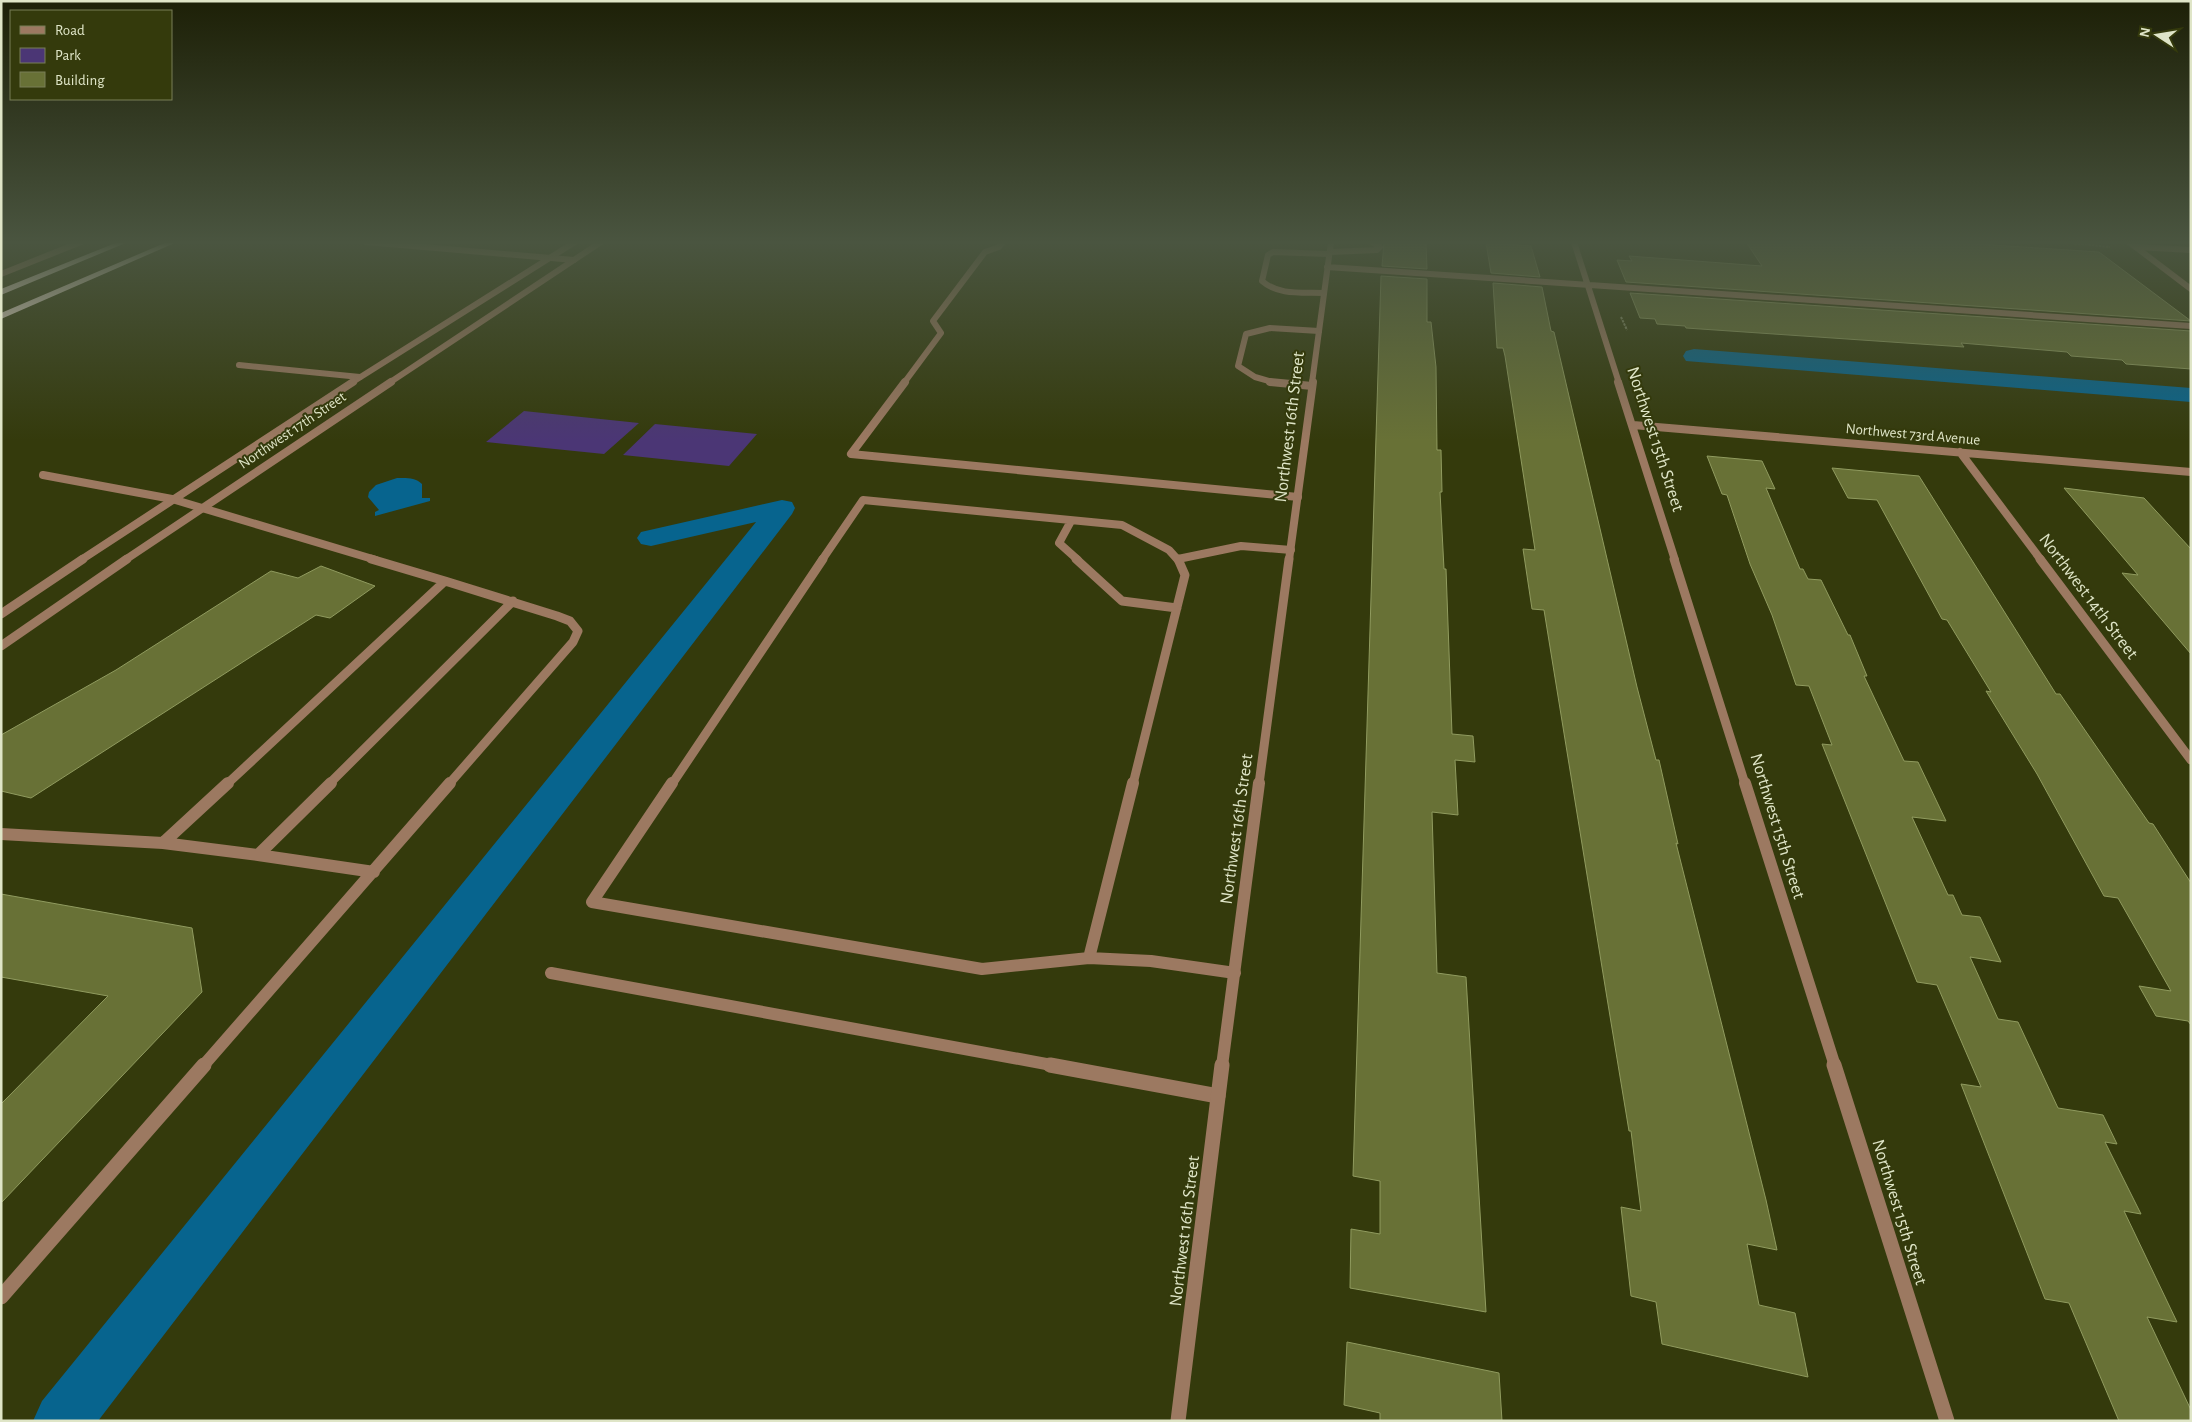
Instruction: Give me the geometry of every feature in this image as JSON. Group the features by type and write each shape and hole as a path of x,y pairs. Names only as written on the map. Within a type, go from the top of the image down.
{"highway":[{"path":"1,316 19,308"}],"street":[{"name":"Northwest 17th Street","path":"1,614 172,499 470,308"},
{"name":"Northwest 17th Street","path":"1,646 199,509 501,308"},
{"path":"942,308 932,321 941,333 851,454 1298,498"},
{"name":"Northwest 16th Street","path":"1178,1421 1218,1096 1322,308"},
{"name":"Northwest 15th Street","path":"1596,308 1947,1421"},
{"path":"1932,308 2191,326"},
{"path":"1312,386 1260,381 1248,375 1238,366 1246,334 1270,328 1319,331"},
{"path":"239,365 360,377"},
{"name":"Northwest 73rd Avenue","path":"1633,425 2191,472"},
{"name":"Northwest 14th Street","path":"1960,452 2191,760"},
{"path":"1,1297 374,872 573,642 578,631 570,621 513,601 199,509 172,499 42,475"},
{"path":"1089,958 1185,576 1178,559 1169,550 1122,526 863,500 592,902 982,969 1089,958 1151,961 1234,974"},
{"path":"1071,521 1059,543 1122,602 1177,608"},
{"path":"1178,559 1241,546 1291,550"},
{"path":"163,843 445,581"},
{"path":"258,855 513,601"},
{"path":"1,834 163,843 374,872"},
{"path":"551,973 1218,1096"}],"green space":[{"path":"524,411 639,423 604,454 486,442"},
{"path":"655,424 757,434 729,466 623,455"}],"water":[{"path":"397,478 410,478 422,484 422,498 430,498 430,501 375,516 375,512 379,510 368,497 369,492 376,485"}],"building":[{"path":"1380,308 1427,308 1427,322 1431,322 1436,367 1437,450 1441,450 1442,492 1440,492 1444,569 1446,569 1452,734 1473,736 1475,762 1455,760 1458,815 1432,812 1437,973 1466,977 1486,1312 1350,1288 1351,1229 1380,1234 1380,1181 1353,1176"},
{"path":"1495,308 1546,308 1551,331 1554,332 1637,687 1656,760 1659,760 1678,844 1676,843 1777,1250 1747,1244 1759,1305 1795,1313 1808,1377 1662,1344 1656,1302 1631,1296 1621,1207 1641,1211 1631,1131 1629,1131 1544,610 1532,609 1523,549 1535,550 1505,356 1503,348 1497,348"},
{"path":"1636,308 1857,308 2191,331 2191,369 2126,364 2122,360 2071,356 2067,352 1961,343 1964,347 1686,328 1685,326 1657,324 1655,319 1640,318"},
{"path":"2008,308 2174,308 2191,321"},
{"path":"1707,456 1762,461 1775,489 1766,488 1800,569 1803,569 1808,579 1821,580 1848,635 1850,635 1867,676 1864,676 1904,761 1918,762 1946,821 1912,817 1948,895 1953,895 1962,915 1980,917 2001,962 1970,957 1998,1019 2018,1022 2058,1108 2103,1115 2117,1144 2105,1142 2141,1214 2124,1211 2177,1322 2147,1317 2191,1410 2191,1421 2119,1421 2069,1303 2045,1299 1961,1084 1981,1087 1937,985 1917,982 1822,744 1832,745 1809,686 1796,685 1772,615 1750,564 1727,495 1722,494"},
{"path":"1832,468 1919,476 2056,694 2060,694 2149,823 2153,824 2191,883 2191,1025 2188,1021 2156,1016 2139,986 2171,991 2118,898 2104,896 2037,774 1986,691 1991,692 1947,620 1942,619 1877,500 1848,498"},
{"path":"2064,488 2144,498 2191,549 2191,654 2122,573 2138,575"},
{"path":"321,566 375,586 330,618 316,615 31,798 1,791 1,735 116,670 271,571 298,578"},
{"path":"1,894 192,928 202,992 1,1203 1,1104 108,996 1,977"},
{"path":"1347,1342 1499,1373 1502,1421 1380,1421 1380,1413 1344,1405"}],"waterway":[{"path":"1694,356 2191,395"},
{"path":"62,1421 782,508 651,538"}]}
